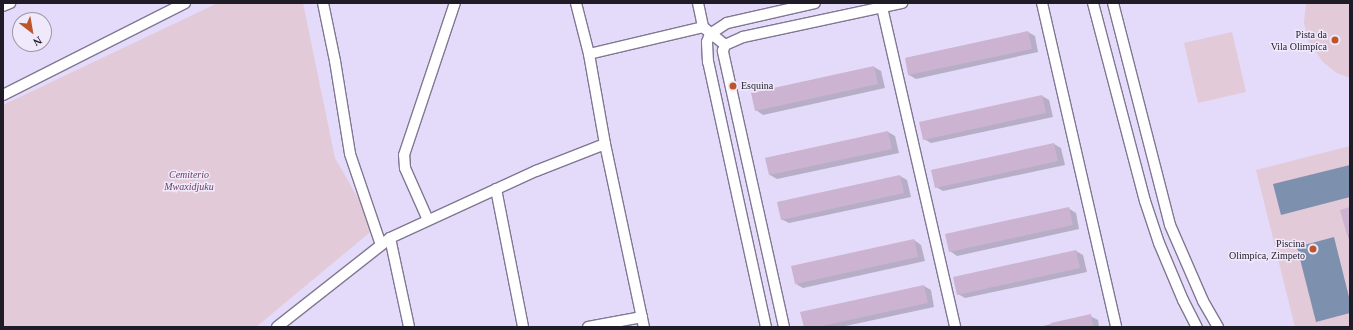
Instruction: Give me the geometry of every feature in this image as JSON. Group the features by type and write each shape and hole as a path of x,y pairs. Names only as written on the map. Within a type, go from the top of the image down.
{"street":[{"path":"3,6 10,3"},
{"path":"3,95 185,3"},
{"path":"323,3 335,61 350,154 381,245"},
{"path":"428,220 404,168 404,155 455,3"},
{"path":"576,3 589,54 605,144 643,322 588,327"},
{"path":"698,3 707,31 708,62 766,327"},
{"path":"589,54 707,31 737,20 815,3"},
{"path":"784,327 722,51 725,45 743,37 881,5 902,3"},
{"path":"1042,3 1116,327"},
{"path":"1093,3 1145,200 1159,243 1183,300 1197,327"},
{"path":"1112,3 1170,225 1200,295 1218,327"},
{"path":"881,5 955,327"},
{"path":"707,31 725,45"},
{"path":"278,327 390,238 496,188 605,144"},
{"path":"496,188 523,327"},
{"path":"390,238 409,327"}],"green space":[{"name":"Cemiterio Mwaxidjuku","path":"218,3 303,3 335,158 375,228 256,327 3,327 3,105"},
{"name":"Pista da Vila Olimpíca","path":"1306,3 1350,3 1350,78 1337,73 1323,62 1309,42 1304,23"},
{"path":"1232,32 1246,92 1198,103 1184,43"},
{"name":"Piscina Olimpíca, Zimpeto","path":"1350,146 1350,327 1295,327 1256,170"}],"water":[{"path":"1350,165 1350,197 1281,215 1273,184"},
{"path":"1334,237 1350,301 1350,313 1316,322 1297,247"}],"building":[{"path":"1028,31 1032,49 908,75 905,58"},
{"path":"874,66 878,84 755,111 751,93"},
{"path":"1042,95 1046,113 923,140 919,122"},
{"path":"888,131 892,149 769,175 765,158"},
{"path":"1054,143 1058,161 935,188 931,170"},
{"path":"900,175 904,193 781,220 777,202"},
{"path":"1069,207 1073,225 949,252 945,234"},
{"path":"1350,207 1350,235 1347,235 1340,210"},
{"path":"914,239 918,257 795,284 791,266"},
{"path":"1076,250 1080,268 957,295 953,277"},
{"path":"924,285 928,303 817,327 804,327 800,312"},
{"path":"1091,314 1093,327 1051,327 1051,323"}],"place":[{"name":"Pista da Vila Olimpíca","path":"1335,40"},
{"name":"Esquina","path":"733,86"},
{"name":"Piscina Olimpíca, Zimpeto","path":"1313,249"}]}
